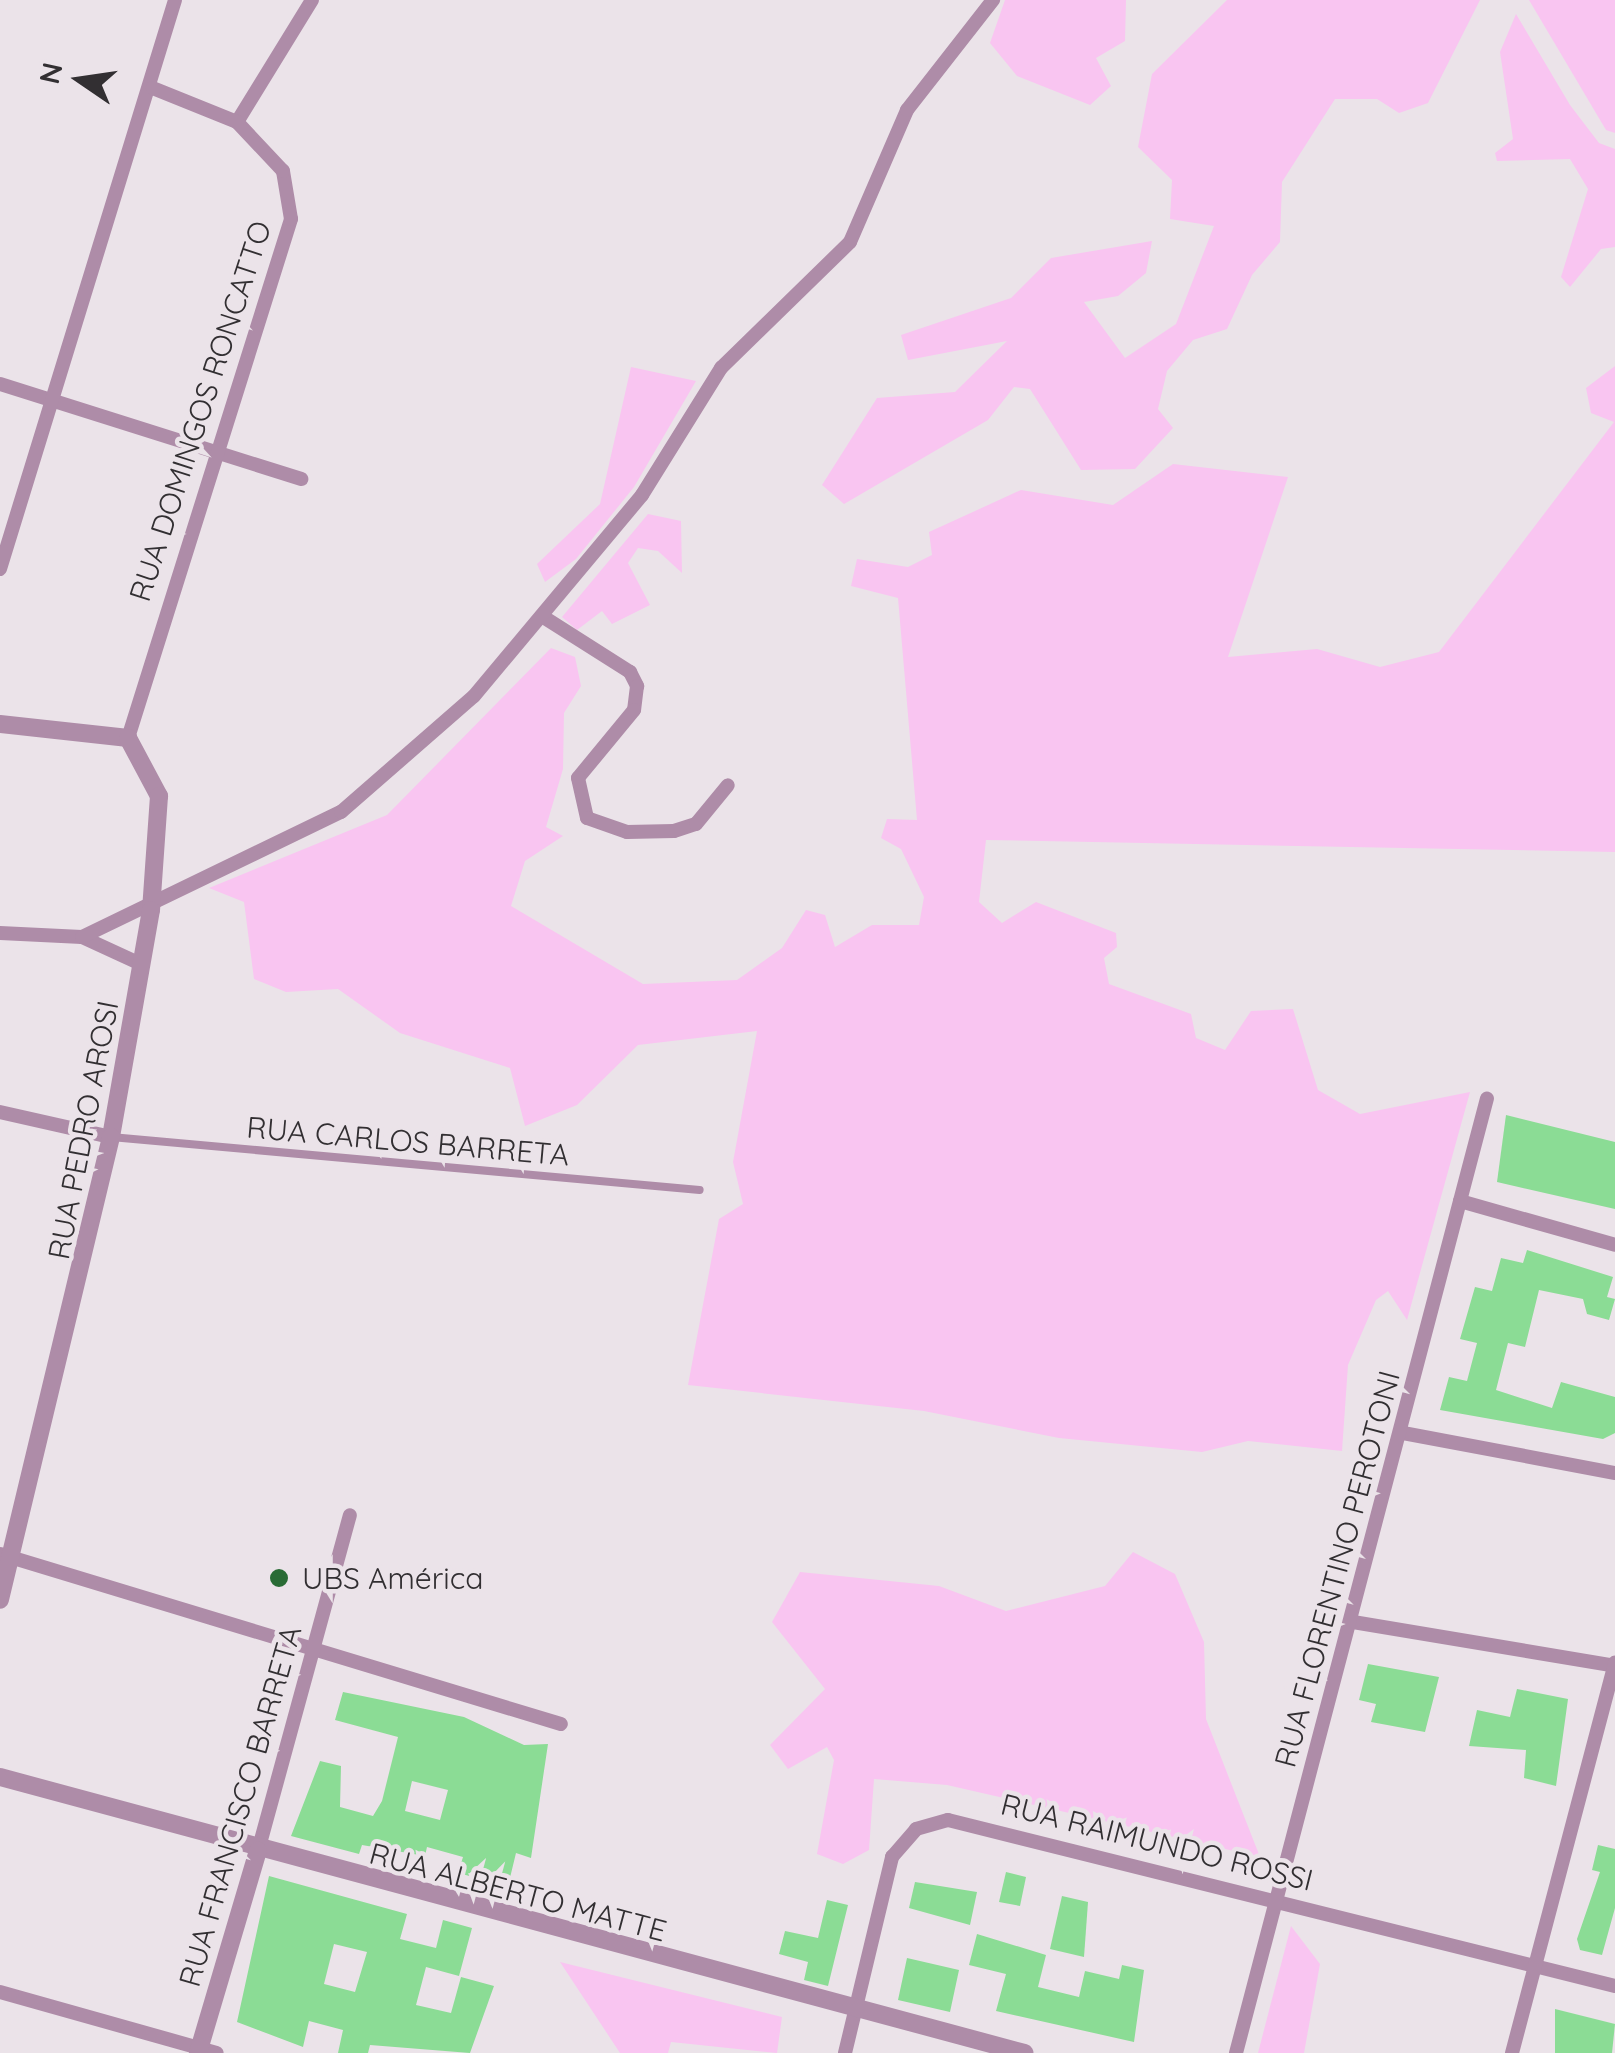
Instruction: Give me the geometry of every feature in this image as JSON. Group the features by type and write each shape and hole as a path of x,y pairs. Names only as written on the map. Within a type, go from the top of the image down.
{"street":[{"path":"0,569 153,88 175,0"},
{"path":"237,122 312,0"},
{"path":"82,937 152,910 213,869 371,794 545,618 642,496 721,368 850,242 907,110 992,0"},
{"name":"RUA DOMINGOS RONCATTO","path":"128,738 291,219 283,171 237,122 153,88"},
{"path":"0,384 54,398 300,480"},
{"path":"545,618 630,672 636,686 634,710 578,778 587,818 627,832 674,831 696,824 728,785"},
{"path":"0,724 128,738"},
{"name":"RUA PEDRO AROSI","path":"0,1600 6,1555 111,1138 152,910 159,796 128,738"},
{"path":"0,933 82,937 143,965"},
{"name":"RUA FLORENTINO PEROTONI","path":"1236,2053 1403,1433 1487,1098"},
{"path":"0,1112 111,1138"},
{"path":"1460,1201 1615,1245"},
{"path":"1403,1433 1615,1473"},
{"name":"RUA FRANCISCO BARRETA","path":"205,2051 350,1515"},
{"path":"6,1555 560,1724"},
{"path":"1353,1622 1615,1665 1512,2053"},
{"name":"RUA ALBERTO MATTE","path":"0,1776 258,1850 1024,2053"},
{"name":"RUA RAIMUNDO ROSSI","path":"845,2053 892,1858 916,1829 948,1820 1277,1898 1615,1986"},
{"path":"0,1992 205,2051"}],"lane":[{"name":"RUA CARLOS BARRETA","path":"111,1138 700,1190"}],"shaded area":[{"path":"1005,0 1126,0 1125,41 1096,58 1111,86 1090,105 1017,76 990,43"},
{"path":"1227,0 1480,0 1428,103 1399,113 1377,99 1335,99 1282,182 1280,242 1252,275 1227,329 1193,340 1167,371 1158,409 1173,428 1135,469 1081,470 1030,389 1014,387 988,420 844,504 822,485 877,398 955,392 1007,341 908,360 901,335 1011,298 1051,258 1152,241 1146,273 1118,296 1084,302 1125,358 1176,324 1214,226 1170,219 1172,180 1138,147 1152,74"},
{"path":"1529,0 1615,0 1615,133 1606,130"},
{"path":"1516,14 1570,105 1599,143 1615,149 1615,247 1601,249 1570,287 1561,277 1588,189 1570,159 1497,161 1495,153 1513,139 1500,52"},
{"path":"1615,366 1615,852 986,840 979,902 1002,923 1036,902 1116,933 1117,947 1104,958 1109,984 1191,1014 1196,1038 1225,1050 1251,1011 1293,1009 1318,1090 1360,1114 1470,1092 1407,1320 1388,1291 1376,1300 1348,1365 1342,1451 1248,1441 1202,1452 1059,1438 924,1411 688,1385 719,1219 743,1204 733,1162 757,1031 638,1045 577,1105 525,1126 510,1068 400,1033 338,989 286,992 254,979 244,902 209,888 387,815 551,648 575,657 581,686 564,713 563,769 546,827 563,836 525,861 511,906 643,984 737,980 782,948 806,910 825,915 835,947 872,925 919,925 924,897 901,849 881,838 887,819 917,820 898,598 851,586 857,559 908,567 932,555 929,532 1021,490 1113,505 1173,464 1288,477 1228,657 1317,649 1380,667 1439,652 1614,422 1591,413 1586,388"},
{"path":"631,367 696,381 634,487 576,559 545,582 537,564 600,504"},
{"path":"648,514 681,521 682,573 658,551 638,548 628,563 650,605 612,624 602,611 577,630 562,617"},
{"path":"1133,1552 1175,1574 1204,1642 1206,1719 1260,1857 947,1785 874,1779 869,1850 843,1864 817,1854 834,1760 827,1747 788,1769 770,1745 825,1689 772,1622 800,1572 939,1586 1006,1611 1105,1586"},
{"path":"1291,1926 1320,1964 1304,2053 1258,2053"},
{"path":"560,1962 782,2017 777,2053 671,2042 668,2053 620,2053"}],"building":[{"path":"1506,1115 1615,1142 1615,1209 1497,1182"},
{"path":"1527,1250 1613,1277 1607,1297 1615,1299 1609,1320 1587,1314 1583,1299 1539,1290 1525,1347 1508,1343 1496,1390 1552,1408 1561,1382 1615,1397 1615,1433 1603,1439 1440,1410 1449,1377 1467,1381 1477,1343 1460,1339 1475,1287 1492,1291 1501,1258 1523,1263"},
{"path":"1368,1664 1439,1677 1425,1732 1371,1722 1376,1704 1359,1700"},
{"path":"1517,1689 1568,1699 1556,1786 1524,1778 1526,1750 1469,1746 1477,1710 1510,1717"},
{"path":"343,1692 464,1717 524,1745 548,1744 531,1858 516,1853 508,1886 458,1873 463,1857 427,1847 425,1856 362,1845 359,1854 291,1836 320,1761 341,1766 340,1807 373,1816 382,1801 398,1737 335,1720","holes":["412,1781 448,1790 440,1820 405,1811"]},
{"path":"1598,1845 1615,1849 1615,1908 1602,1955 1580,1950 1577,1939 1600,1872 1592,1870"},
{"path":"1006,1872 1026,1877 1020,1906 999,1902"},
{"path":"269,1876 407,1914 400,1939 436,1948 443,1920 472,1928 459,1976 426,1967 416,2005 451,2013 461,1977 494,1986 470,2053 370,2045 368,2053 338,2053 343,2030 309,2021 303,2047 237,2022","holes":["334,1944 367,1952 355,1992 324,1984"]},
{"path":"915,1882 977,1892 970,1925 909,1908"},
{"path":"1062,1896 1088,1902 1084,1957 1050,1949"},
{"path":"827,1900 848,1905 828,1986 804,1980 808,1962 779,1954 785,1931 818,1938"},
{"path":"977,1934 1046,1955 1038,1987 1079,1997 1085,1971 1119,1979 1122,1965 1144,1970 1134,2042 996,2011 1006,1974 969,1965"},
{"path":"907,1958 959,1970 950,2012 898,2000"},
{"path":"1555,2009 1615,2024 1612,2053 1555,2053"}],"place":[{"name":"UBS América","path":"279,1578"}]}
